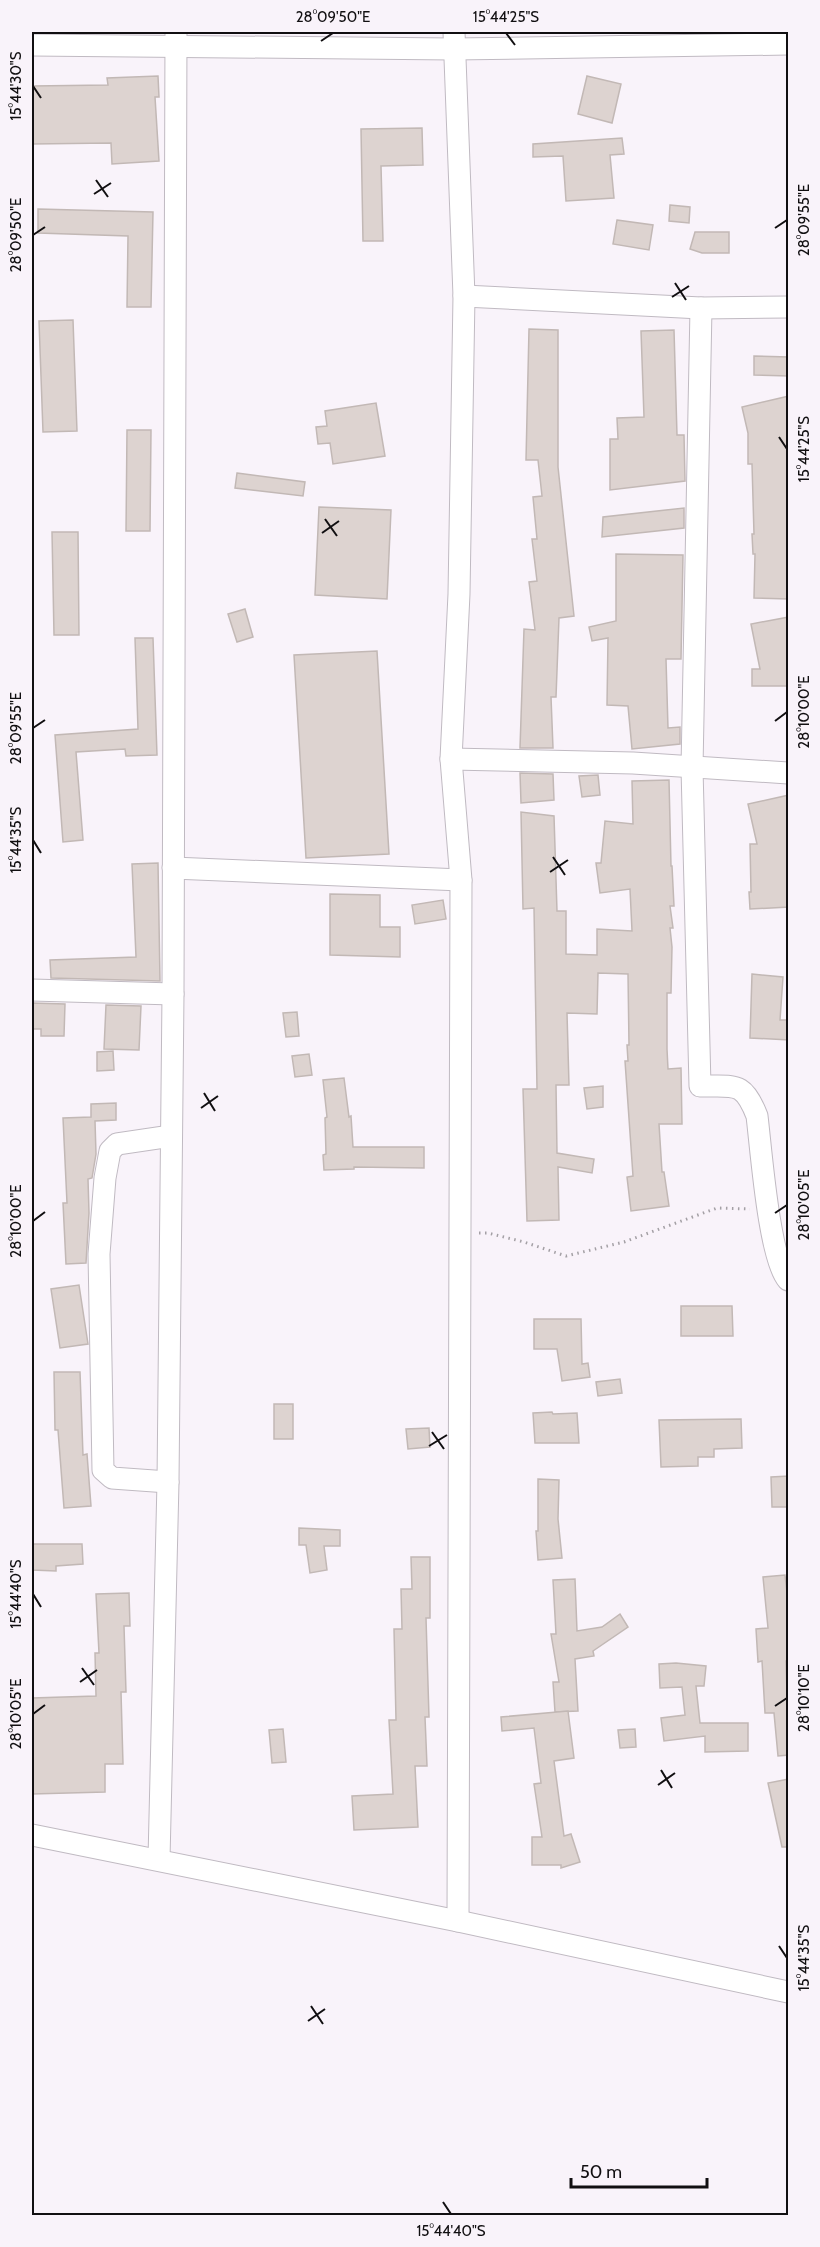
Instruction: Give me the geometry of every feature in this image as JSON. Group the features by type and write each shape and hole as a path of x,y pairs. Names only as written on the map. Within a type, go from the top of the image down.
{"street":[{"path":"159,1859 168,1482 173,994 176,39"},
{"path":"32,45 176,39 789,44"},
{"path":"454,40 464,296 459,594 451,759 461,880 458,1921"},
{"path":"464,296 701,308 789,307"},
{"path":"701,308 692,768 700,1086 738,1087 749,1096 757,1116 769,1210 782,1270 789,1280"},
{"path":"451,759 633,763 789,773"},
{"path":"173,868 461,880"},
{"path":"32,990 173,994"},
{"path":"168,1482 112,1478 103,1470 99,1254 105,1178 110,1151 117,1144 171,1136"},
{"path":"32,1834 458,1921 789,1992"}],"path":[{"path":"460,1233 488,1233 566,1256 624,1242 717,1208 769,1210"}],"building":[{"path":"158,76 159,97 155,97 159,161 112,164 111,143 32,144 32,86 108,85 107,78"},
{"path":"587,76 621,84 612,123 578,114"},
{"path":"422,128 423,165 381,166 383,241 363,241 361,129"},
{"path":"622,138 624,154 610,155 614,198 566,201 563,156 533,157 533,144"},
{"path":"670,205 690,207 689,223 669,221"},
{"path":"38,209 153,212 151,307 127,307 128,236 38,233"},
{"path":"617,220 653,225 649,250 613,244"},
{"path":"695,232 729,232 729,253 702,253 690,249"},
{"path":"73,320 77,431 43,432 39,321"},
{"path":"529,329 558,330 558,467 574,616 559,618 556,697 551,697 553,748 520,748 524,629 535,630 529,582 537,581 532,539 537,539 533,497 542,496 538,460 526,460"},
{"path":"674,330 677,435 684,435 685,481 610,490 610,439 618,439 617,418 644,417 641,331"},
{"path":"754,356 789,357 789,376 754,375"},
{"path":"789,396 789,599 754,598 752,464 748,464 748,433 742,407"},
{"path":"376,403 385,456 333,464 330,443 318,444 316,427 327,426 325,411"},
{"path":"127,430 151,430 150,531 126,531"},
{"path":"237,473 305,482 303,496 235,488"},
{"path":"319,507 391,510 387,599 315,595"},
{"path":"684,508 684,528 602,537 603,517"},
{"path":"52,532 78,532 79,635 54,635"},
{"path":"616,554 683,555 681,659 666,659 668,728 680,727 680,744 632,749 628,706 607,705 608,638 592,641 589,627 616,621"},
{"path":"245,609 253,637 237,642 228,614"},
{"path":"789,617 789,686 752,686 752,669 760,669 751,624"},
{"path":"135,638 153,638 157,755 126,756 125,749 76,752 83,840 63,842 55,735 138,729"},
{"path":"377,651 389,854 306,858 294,655"},
{"path":"520,773 553,774 554,800 521,803"},
{"path":"598,775 600,795 582,797 579,776"},
{"path":"669,780 674,906 670,906 673,928 670,928 671,993 667,993 667,1049 668,1069 681,1068 682,1124 659,1124 662,1172 664,1172 669,1206 631,1211 627,1177 633,1176 625,1061 628,1061 627,1045 629,1045 628,974 598,973 597,1014 567,1013 569,1085 556,1085 557,1153 594,1159 592,1173 558,1167 559,1220 527,1221 523,1089 537,1089 534,908 523,909 521,812 554,816 557,911 566,911 566,954 597,955 597,929 632,931 630,889 600,893 596,863 601,863 605,821 633,824 632,781"},
{"path":"789,795 789,907 750,909 750,844 757,844 748,804"},
{"path":"158,863 160,981 51,978 50,960 136,957 132,864"},
{"path":"330,894 380,895 380,927 400,927 400,957 330,955"},
{"path":"443,900 446,919 415,924 412,905"},
{"path":"752,974 783,977 780,1020 789,1020 789,1040 750,1038"},
{"path":"32,1003 65,1004 64,1036 41,1036 41,1029 32,1029"},
{"path":"106,1005 141,1006 139,1050 104,1049"},
{"path":"297,1012 299,1036 286,1037 283,1013"},
{"path":"113,1051 114,1070 97,1071 97,1052"},
{"path":"309,1054 312,1075 295,1077 292,1056"},
{"path":"344,1078 349,1117 351,1116 353,1147 424,1147 424,1168 354,1167 354,1169 324,1170 325,1118 327,1117 323,1080"},
{"path":"603,1086 603,1107 587,1109 584,1088"},
{"path":"116,1103 116,1120 95,1121 96,1154 92,1178 88,1179 89,1213 86,1263 66,1264 63,1203 67,1203 63,1118 91,1117 91,1104"},
{"path":"79,1285 88,1344 60,1348 51,1289"},
{"path":"681,1306 732,1306 733,1336 681,1336"},
{"path":"534,1319 581,1319 582,1364 588,1363 590,1377 562,1381 557,1349 534,1349"},
{"path":"54,1372 80,1372 83,1455 87,1454 91,1506 64,1508 58,1430 55,1430"},
{"path":"620,1379 622,1393 598,1396 596,1382"},
{"path":"274,1404 293,1404 293,1439 274,1439"},
{"path":"552,1412 553,1414 577,1413 579,1443 535,1443 533,1413"},
{"path":"741,1419 742,1448 714,1449 714,1457 698,1457 698,1466 661,1467 659,1420"},
{"path":"429,1428 430,1447 408,1449 406,1429"},
{"path":"789,1476 789,1507 772,1507 771,1477"},
{"path":"538,1479 559,1480 558,1519 562,1558 538,1560 536,1531 538,1531"},
{"path":"299,1528 340,1530 340,1546 324,1546 327,1570 310,1573 306,1545 299,1545"},
{"path":"32,1544 82,1544 83,1564 56,1566 56,1571 32,1570"},
{"path":"411,1557 430,1557 430,1618 426,1618 429,1717 425,1717 427,1766 415,1766 418,1827 354,1830 352,1796 393,1794 389,1720 396,1720 394,1629 402,1629 401,1589 412,1589"},
{"path":"785,1575 789,1611 789,1661 786,1661 789,1755 778,1756 774,1713 765,1713 762,1661 758,1662 756,1629 768,1628 763,1577"},
{"path":"575,1579 577,1631 602,1627 620,1614 628,1627 593,1651 594,1656 575,1659 578,1711 555,1712 553,1682 559,1682 551,1634 556,1634 553,1580"},
{"path":"129,1593 130,1626 124,1626 126,1692 121,1692 123,1764 105,1764 105,1792 32,1794 32,1698 96,1696 95,1653 99,1653 96,1594"},
{"path":"659,1664 706,1666 704,1686 696,1686 700,1723 748,1723 748,1751 705,1752 705,1736 664,1741 661,1718 685,1715 682,1687 660,1688"},
{"path":"568,1711 574,1758 554,1761 564,1836 571,1834 580,1862 561,1868 561,1865 532,1865 532,1837 542,1837 534,1784 541,1783 534,1728 502,1731 501,1717"},
{"path":"283,1729 286,1762 272,1763 269,1730"},
{"path":"635,1729 636,1747 620,1748 618,1730"},
{"path":"789,1779 789,1847 782,1847 768,1783"}]}
